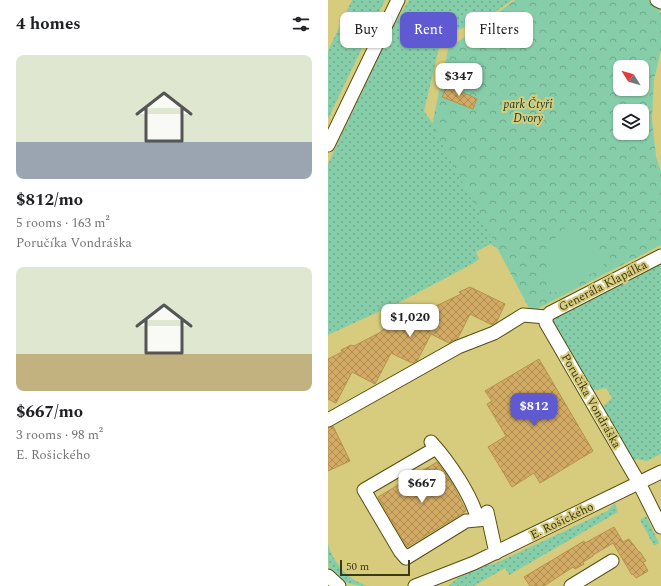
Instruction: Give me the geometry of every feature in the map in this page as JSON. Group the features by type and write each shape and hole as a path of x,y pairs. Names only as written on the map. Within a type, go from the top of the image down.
{"street":[{"path":"392,13 398,0"},
{"path":"392,17 403,0"},
{"path":"657,0 661,2"},
{"path":"328,145 375,48"},
{"name":"Generála Klapálka","path":"546,317 556,310 661,256"},
{"path":"328,420 458,348 494,333 523,315 546,317"},
{"name":"Poručíka Vondráška","path":"546,317 546,323 639,483 656,502 661,527"},
{"path":"484,517 466,522 406,558 370,502 364,490 433,445 443,456 474,508 484,517 496,553"},
{"name":"E. Rošického","path":"415,586 496,553 661,472"},
{"path":"570,586 612,561"},
{"name":"E. Rošického","path":"437,586 462,568"},
{"path":"328,576 338,586"}],"green space":[{"path":"352,0 385,0 379,12 346,12"},
{"path":"409,0 512,0 495,12 465,12 465,28 457,30 457,12 402,12"},
{"name":"park Čtyři Dvory","path":"515,0 648,0 661,7 659,12 661,13 661,50 654,80 652,118 656,156 661,172 661,245 531,312 432,125 448,49 457,48 457,42 465,37 465,48 533,48 533,12 499,12"},
{"path":"400,15 400,48 439,48 424,111 535,269 490,244 476,252 479,259 472,264 404,300 328,335 328,164 383,48 392,48 392,28"},
{"path":"340,26 340,48 362,48 328,119 328,51"},
{"path":"563,228 583,238 605,256 603,268 552,294 547,282 548,253 546,247 552,243"},
{"path":"661,261 661,454 647,461 637,459 631,461 602,407 612,398 606,388 592,391 551,321 553,316"},
{"path":"615,503 618,512 509,575 505,568 474,586 448,586 475,568 494,564 607,511"},
{"path":"646,516 659,543 654,546 640,520"},
{"path":"328,543 333,557 343,570 355,580 369,586 346,582 336,577 332,573 329,569"}],"building":[{"path":"447,85 477,99 473,109 442,97"},
{"path":"470,287 505,304 496,323 492,325 470,314 458,338 449,343 431,334 417,361 412,363 391,353 375,384 352,372 336,403 328,399 328,359 342,352 341,350 351,345 354,346 391,325 395,327 421,313 420,311 431,306 434,307 461,294 459,292"},
{"path":"539,359 593,451 540,483 534,473 512,487 488,447 506,436 487,404 492,401 485,391"},
{"path":"333,426 350,461 328,471 328,428"},
{"path":"437,462 452,483 466,511 407,547 378,497"},
{"path":"614,527 623,542 629,539 640,552 646,561 643,562 648,571 636,578 633,574 632,575 613,543 583,562 584,564 575,569 573,567 544,586 530,586 524,577 584,541 585,543"}]}
